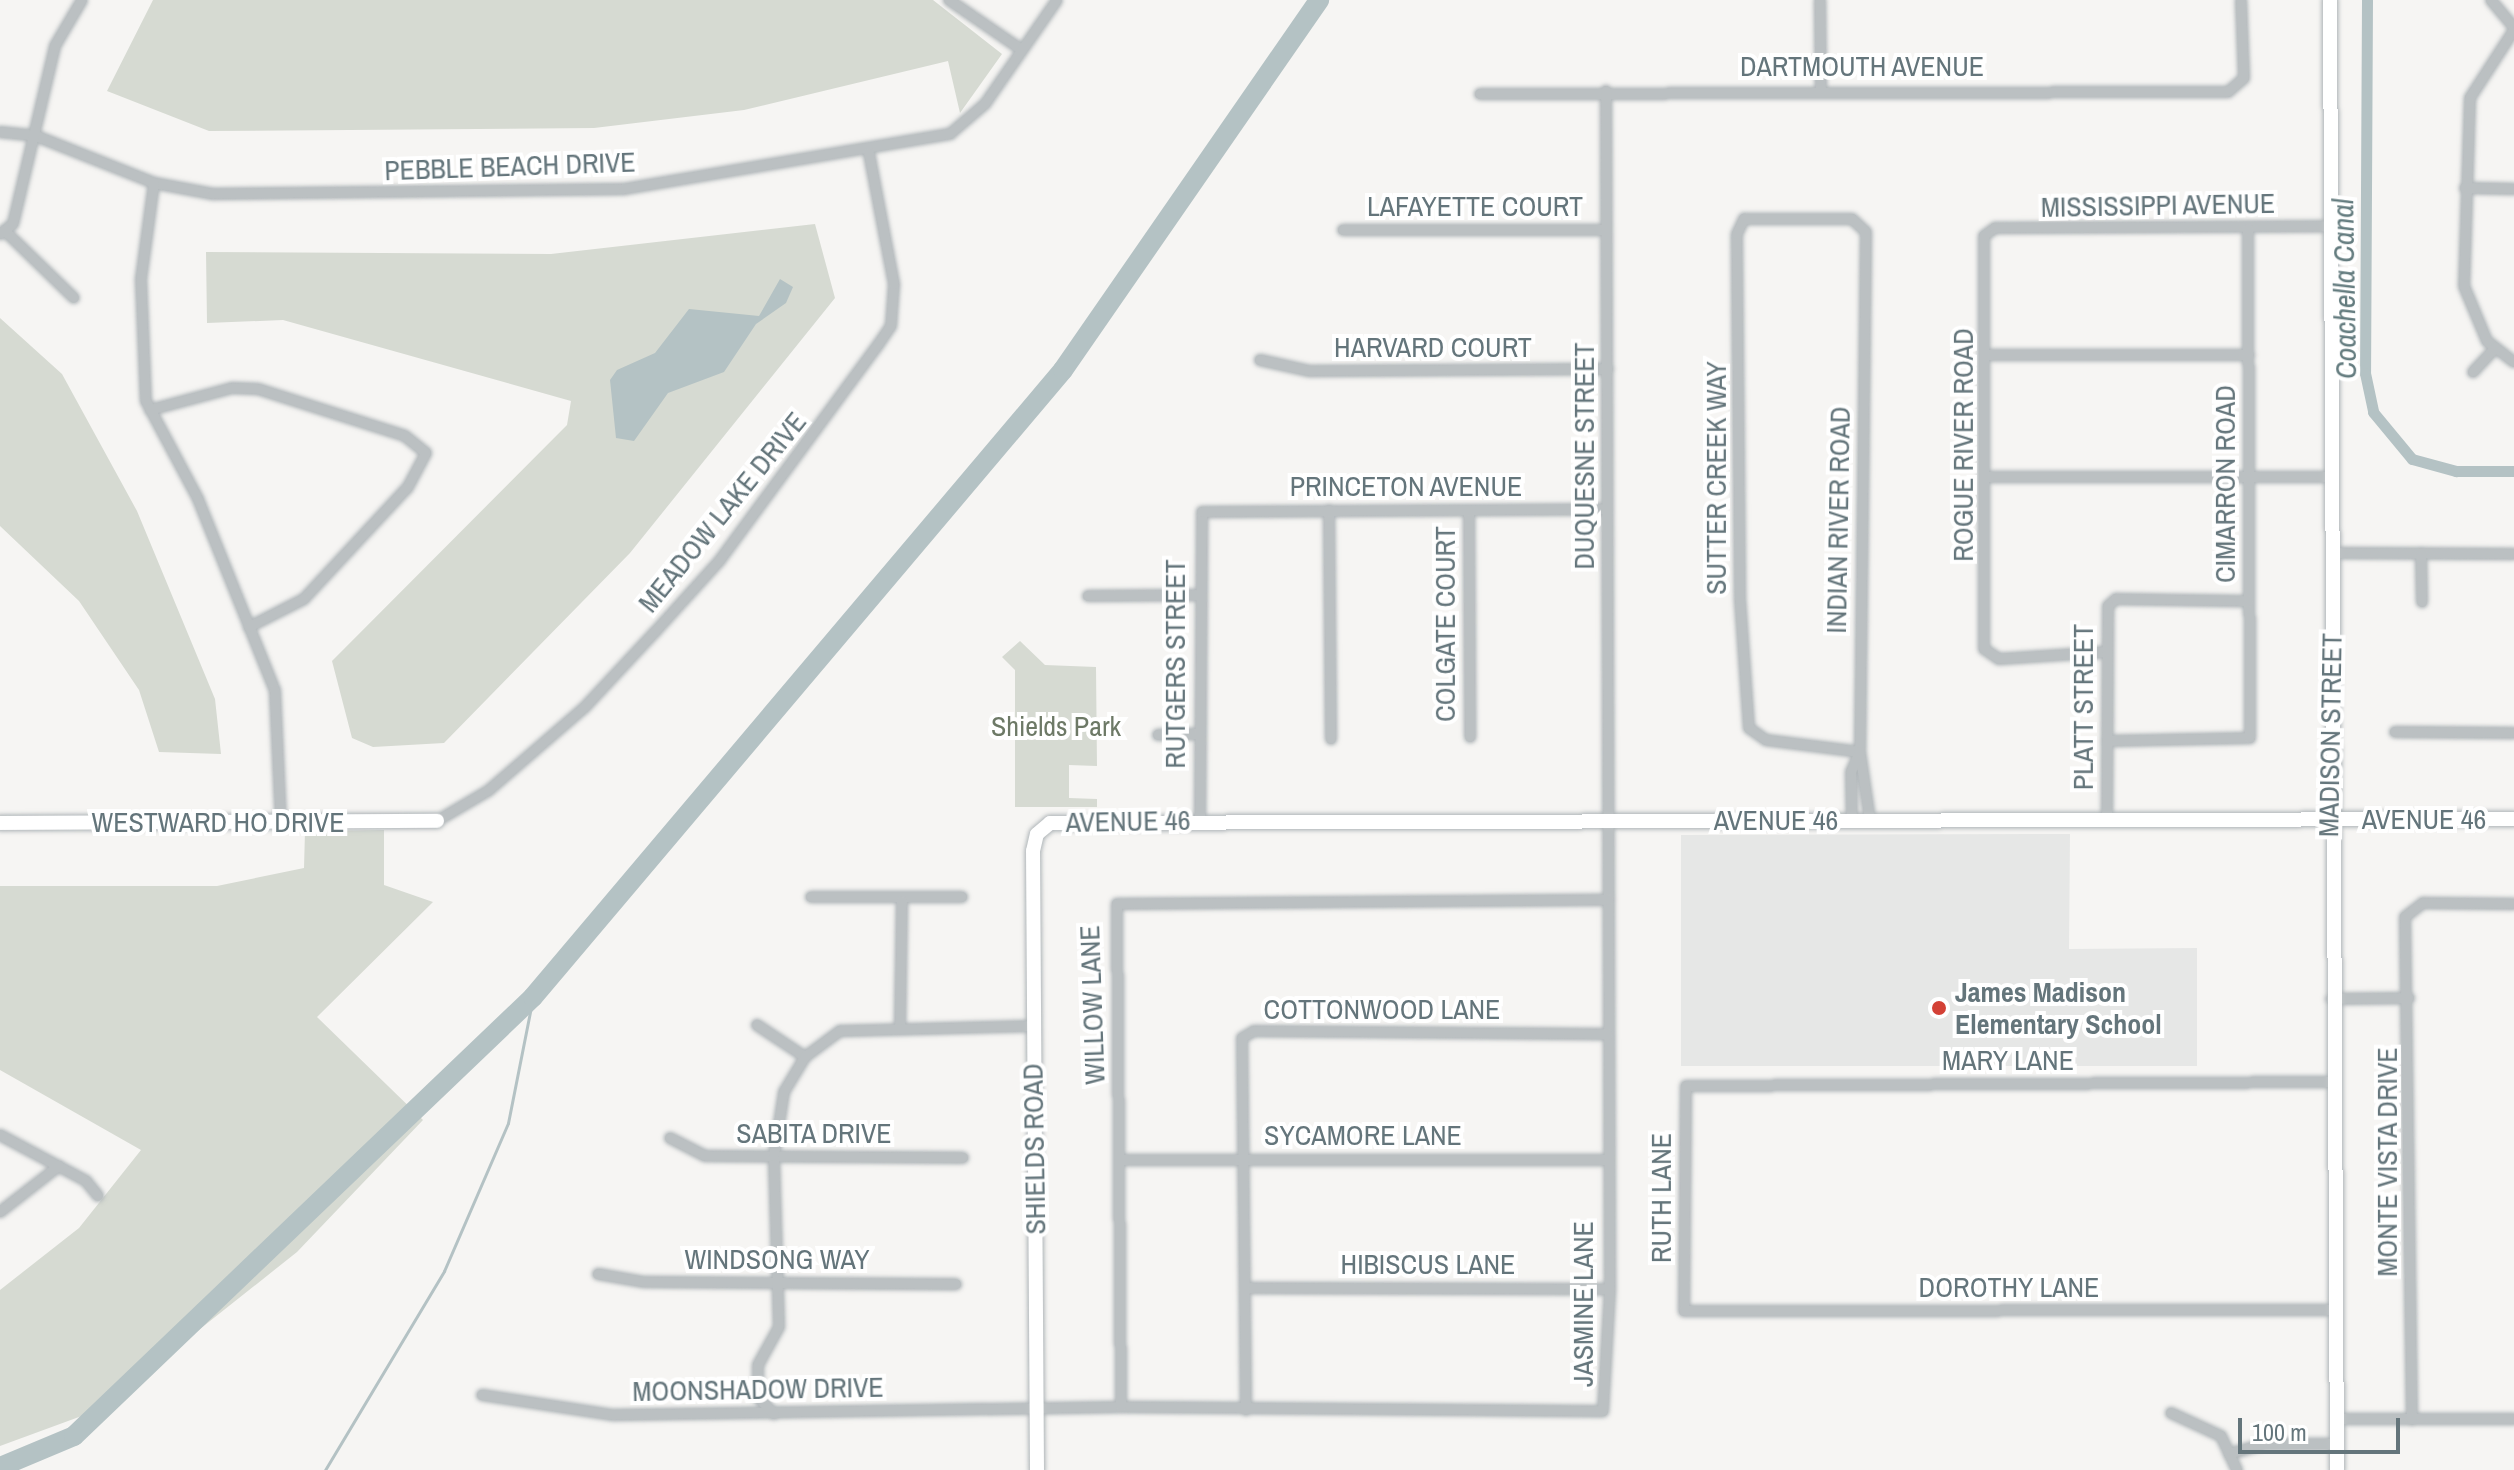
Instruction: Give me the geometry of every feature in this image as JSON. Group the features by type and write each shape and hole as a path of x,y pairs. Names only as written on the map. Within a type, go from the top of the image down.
{"street":[{"path":"74,298 3,234 36,136 55,46 82,0"},
{"path":"949,0 1022,50"},
{"name":"PEBBLE BEACH DRIVE","path":"0,132 36,136 154,183 213,194 573,193 929,143 969,121 1057,0"},
{"path":"1820,0 1821,90"},
{"name":"DARTMOUTH AVENUE","path":"1480,94 1821,90 2228,92 2242,84 2241,0"},
{"name":"MADISON STREET","path":"2330,0 2330,477 2333,553 2328,819 2337,1470"},
{"path":"2491,0 2514,28 2470,98 2464,286 2495,348 2514,362"},
{"name":"DUQUESNE STREET","path":"1606,91 1609,820"},
{"name":"MEADOW LAKE DRIVE","path":"437,821 488,791 585,707 655,632 720,560 891,326 894,284 869,153"},
{"path":"154,183 141,279 150,410 198,499 281,716 281,822"},
{"path":"2465,188 2514,189"},
{"name":"INDIAN RIVER ROAD","path":"1740,224 1859,221 1866,240 1860,752 1870,820"},
{"name":"SUTTER CREEK WAY","path":"1740,224 1740,599 1752,732 1860,752"},
{"name":"MISSISSIPPI AVENUE","path":"1988,231 2330,226"},
{"name":"CIMARRON ROAD","path":"2107,741 2250,738 2252,480 2248,229"},
{"name":"LAFAYETTE COURT","path":"1343,230 1606,230"},
{"name":"ROGUE RIVER ROAD","path":"1988,231 1989,477 1983,638 1991,658 2106,652"},
{"path":"2473,372 2495,348"},
{"path":"1987,355 2249,355"},
{"name":"HARVARD COURT","path":"1260,360 1309,371 1608,369"},
{"path":"150,410 232,388 258,389 418,443 426,453 417,475 304,599 249,627"},
{"path":"1989,477 2252,480 2330,477"},
{"name":"PRINCETON AVENUE","path":"1205,510 1607,509"},
{"name":"RUTGERS STREET","path":"1200,820 1196,528 1205,510"},
{"path":"1329,510 1331,739"},
{"name":"COLGATE COURT","path":"1469,511 1470,737"},
{"path":"2333,553 2514,554"},
{"path":"2421,553 2422,602"},
{"path":"1088,596 1199,595"},
{"name":"PLATT STREET","path":"2107,819 2106,611 2116,599 2249,601"},
{"path":"2395,732 2514,733"},
{"path":"1158,735 1200,734"},
{"path":"1852,820 1851,772 1860,752"},
{"name":"AVENUE 46","path":"1040,829 1062,821 1200,820 2514,819"},
{"name":"JASMINE LANE","path":"1037,1408 1598,1415 1608,1397 1610,1289 1606,1160 1609,820"},
{"name":"WESTWARD HO DRIVE","path":"0,823 437,821"},
{"name":"SHIELDS ROAD","path":"1037,1470 1033,845 1040,829"},
{"path":"811,897 902,901 962,897"},
{"name":"WILLOW LANE","path":"1121,1407 1113,917 1122,901 1609,900"},
{"path":"900,1027 902,901"},
{"name":"MONTE VISTA DRIVE","path":"2412,1420 2409,998 2405,917 2411,906 2514,904"},
{"path":"2330,999 2409,998"},
{"path":"757,1025 805,1057"},
{"path":"774,1414 758,1397 758,1365 779,1327 774,1156 784,1092 805,1057 840,1031 900,1027 1033,1026"},
{"name":"COTTONWOOD LANE","path":"1246,1410 1240,1044 1254,1031 1608,1034"},
{"name":"MARY LANE","path":"1686,1086 2331,1082"},
{"name":"RUTH LANE","path":"1684,1311 1686,1086"},
{"path":"0,1135 59,1166 98,1196"},
{"name":"SABITA DRIVE","path":"670,1138 705,1156 963,1158"},
{"name":"SYCAMORE LANE","path":"1119,1160 1606,1160"},
{"path":"0,1212 59,1166"},
{"name":"WINDSONG WAY","path":"598,1274 779,1284 956,1284"},
{"name":"HIBISCUS LANE","path":"1246,1288 1610,1289"},
{"name":"DOROTHY LANE","path":"1684,1311 2333,1310"},
{"name":"MOONSHADOW DRIVE","path":"482,1395 613,1415 1037,1408"},
{"path":"2171,1413 2221,1436 2237,1470"},
{"path":"2336,1419 2514,1419"},
{"path":"2229,1454 2265,1444 2337,1444"}],"shaded area":[{"path":"780,279 793,287 786,303 756,324 724,372 668,393 634,441 616,438 610,380 617,370 655,353 689,309 759,316"},
{"name":"James Madison Elementary School","path":"2070,834 2069,949 2197,948 2197,1066 1681,1066 1681,835"}],"green space":[{"path":"153,0 933,0 1002,54 960,113 948,61 744,110 594,128 209,131 107,91"},
{"path":"815,224 835,298 630,553 444,743 373,747 352,738 332,661 567,425 571,401 283,320 207,323 206,252 551,254"},
{"path":"0,318 62,374 137,511 215,699 221,754 159,752 139,690 79,601 0,526"},
{"name":"Shields Park","path":"1020,641 1045,665 1096,667 1097,766 1069,765 1069,798 1097,799 1097,807 1015,807 1015,670 1002,657"},
{"path":"384,830 384,885 433,902 317,1017 423,1120 297,1252 98,1410 0,1446 0,1290 79,1228 141,1150 0,1070 0,886 217,886 304,868 305,831"}],"waterway":[{"path":"0,1467 74,1436 533,997 1063,370 1319,0"},
{"name":"Coachella Canal","path":"2367,0 2365,373 2373,412 2412,459 2456,471 2514,471"},
{"path":"325,1470 444,1271 508,1123 533,997"}],"place":[{"name":"James Madison Elementary School","path":"1939,1008"}]}
